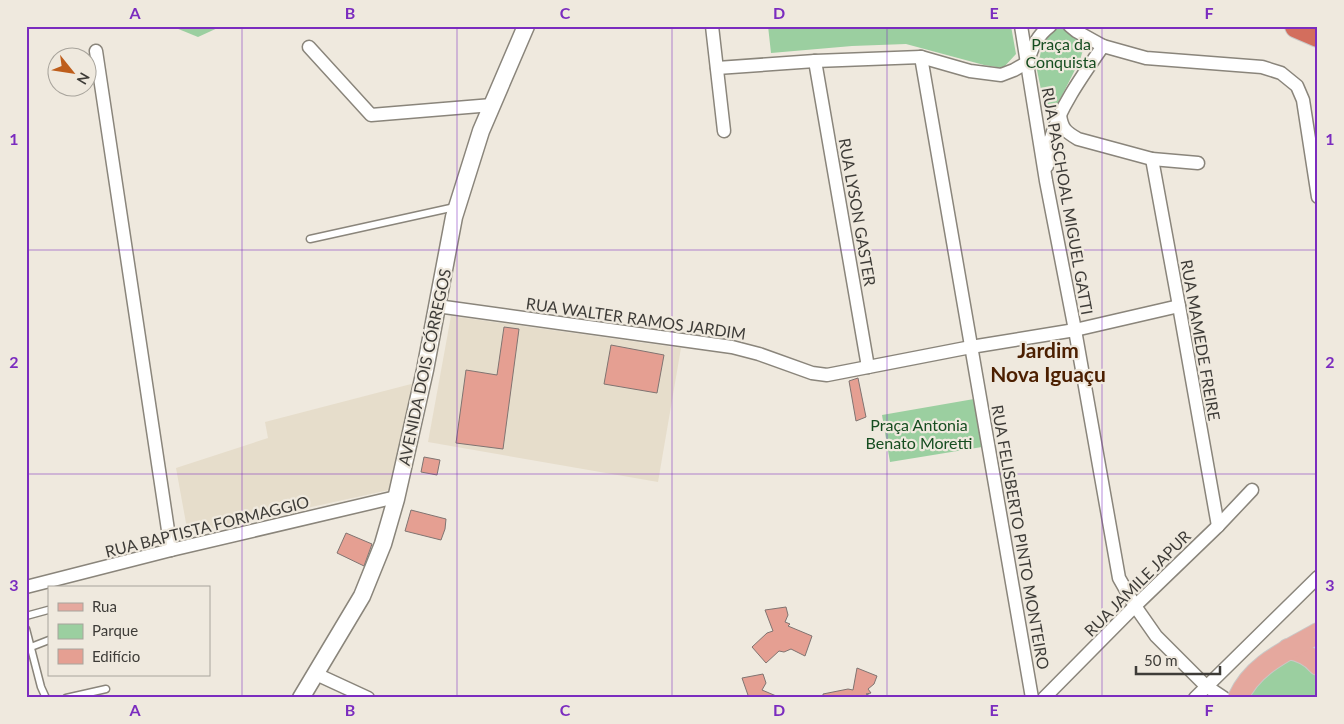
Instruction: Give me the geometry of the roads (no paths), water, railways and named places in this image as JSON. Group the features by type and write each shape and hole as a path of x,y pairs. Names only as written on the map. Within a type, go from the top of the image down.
{"highway":[{"path":"1297,26 1318,35"}],"main road":[{"path":"1238,698 1246,682 1257,670 1288,649 1318,634"},
{"path":"1288,649 1303,653 1318,665"}],"street":[{"name":"AVENIDA DOIS CÓRREGOS","path":"301,698 362,596 383,544 426,370 457,206 481,131 526,26"},
{"path":"712,26 724,131"},
{"name":"RUA PASCHOAL MIGUEL GATTI","path":"1022,26 1034,114 1119,578 1135,606 1156,636 1206,686 1224,698"},
{"path":"717,68 816,61 921,57 970,70 1001,75 1028,62 1036,40 1050,26"},
{"path":"1070,26 1103,46 1146,58 1262,67 1281,72 1297,86 1303,100 1318,196"},
{"path":"1046,181 1050,139 1060,115 1103,46"},
{"path":"308,47 371,115 492,105"},
{"name":"RUA FELISBERTO PINTO MONTEIRO","path":"921,57 1032,698"},
{"name":"RUA LYSON GASTER","path":"816,61 868,367"},
{"path":"98,64 171,550"},
{"path":"1034,114 1042,130 1050,139 1068,142 1078,139"},
{"path":"1060,115 1061,125 1067,132 1078,139 1152,159 1198,162"},
{"name":"RUA MAMEDE FREIRE","path":"1152,159 1218,526"},
{"name":"RUA WALTER RAMOS JARDIM","path":"437,306 732,347 759,354 812,373 827,375 971,347 1075,330 1179,306"},
{"name":"RUA JAMILE JAPUR","path":"1044,698 1252,490"},
{"name":"RUA BAPTISTA FORMAGGIO","path":"26,587 171,550 396,497"},
{"path":"1195,698 1318,577"},
{"path":"316,674 368,698"}],"lane":[{"path":"310,239 457,206"},
{"path":"26,616 48,610"},
{"path":"26,629 41,687 46,698"},
{"path":"31,647 48,640"},
{"path":"66,698 106,689"}],"district":[{"name":"Jardim Nova Iguaçu","path":"1048,361"}],"park label":[{"name":"Praça da Conquista","path":"1061,52"},
{"name":"Praça Antonia Benato Moretti","path":"919,433"}]}
